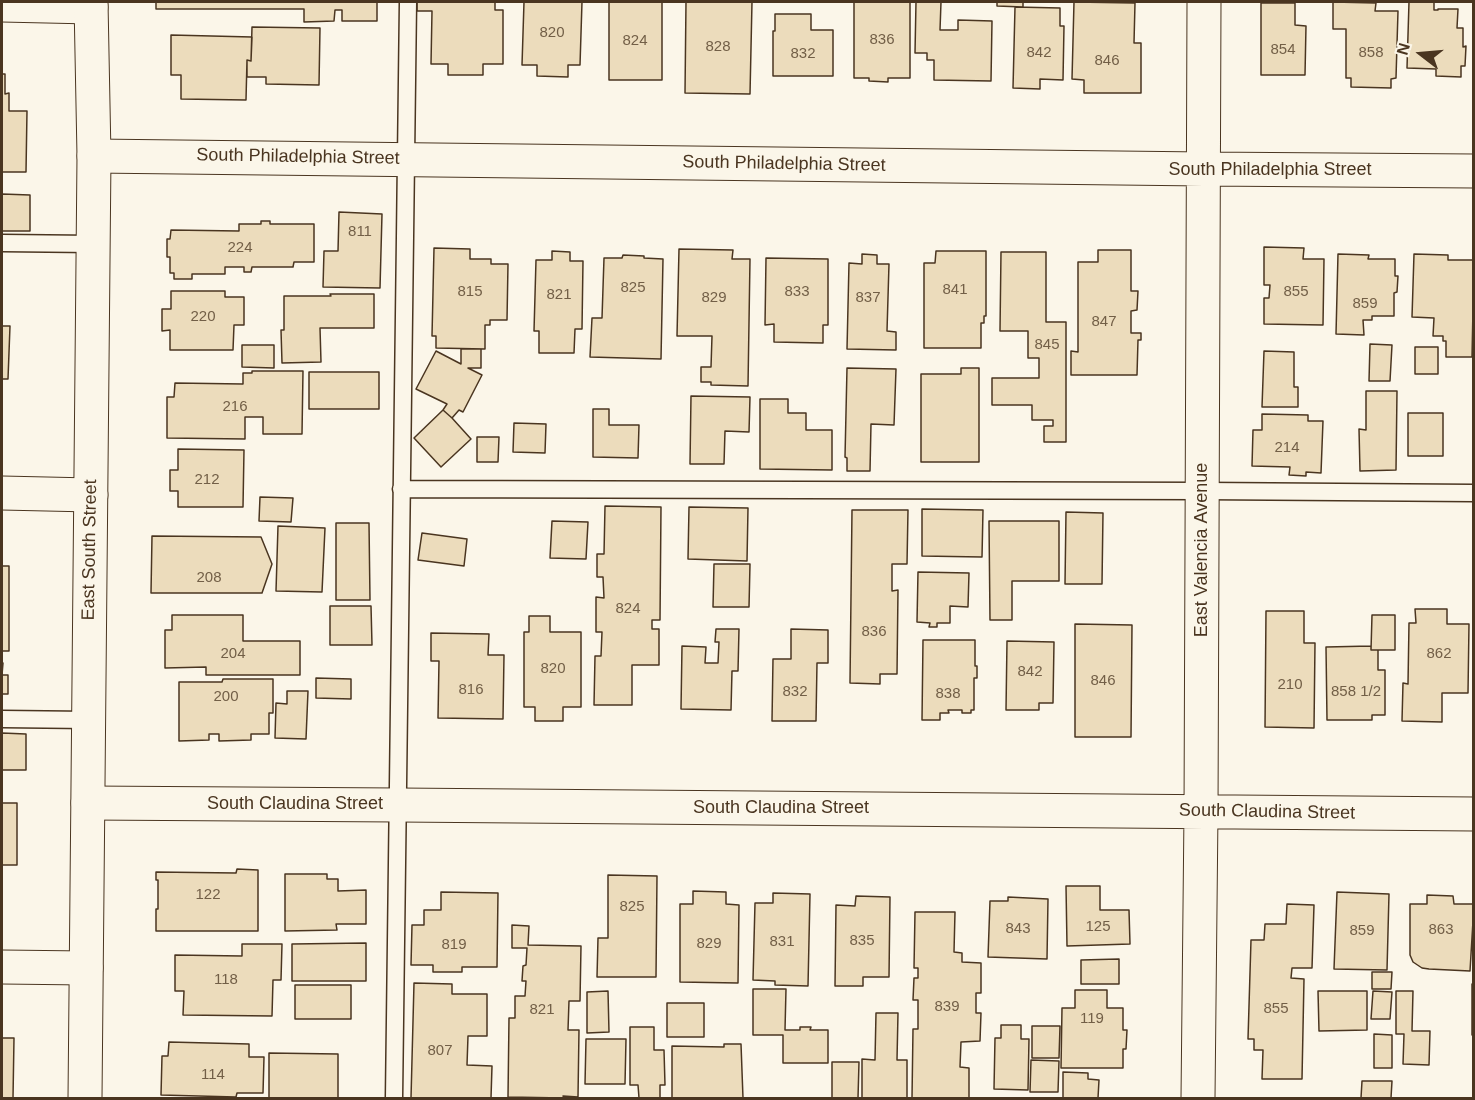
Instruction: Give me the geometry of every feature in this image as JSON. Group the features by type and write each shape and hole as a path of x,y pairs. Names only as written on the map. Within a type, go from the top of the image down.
{"street":[{"name":"East Valencia Avenue","path":"1198,1098 1204,2"},
{"path":"2,5 91,4"},
{"name":"East South Street","path":"86,1098 94,156 91,4"},
{"name":"South Philadelphia Street","path":"94,156 1473,171"},
{"path":"2,493 91,495"},
{"name":"South Claudina Street","path":"88,803 1473,814"},
{"path":"2,966 86,968"}],"lane":[{"path":"394,1098 408,2"},
{"path":"2,243 93,244"},
{"path":"401,489 1473,493"},
{"path":"2,719 88,720"}],"building":[{"path":"156,2 377,2 377,21 342,21 342,10 335,10 334,21 304,22 304,9 156,9"},
{"path":"417,2 495,2 495,10 503,10 503,64 483,64 483,75 448,75 448,64 431,64 432,11 417,11"},
{"path":"524,2 582,2 580,65 568,65 568,77 537,76 537,65 522,65"},
{"path":"609,2 662,2 662,80 609,80"},
{"path":"686,2 752,2 750,94 685,93"},
{"path":"854,2 910,2 910,78 888,78 888,82 854,78"},
{"path":"916,2 941,2 940,30 958,30 958,20 992,21 991,81 934,80 934,60 927,60 927,53 915,53"},
{"path":"997,2 1023,2 1023,7 997,6"},
{"path":"1074,2 1135,3 1134,43 1141,43 1141,93 1084,93 1084,80 1072,79"},
{"path":"1333,2 1376,3 1375,11 1398,11 1396,78 1391,79 1391,88 1351,87 1351,78 1346,78 1346,29 1333,29"},
{"path":"1409,2 1434,2 1434,10 1458,9 1457,28 1463,28 1463,47 1466,46 1465,66 1461,66 1461,77 1436,76 1436,69 1407,68"},
{"path":"1261,3 1295,3 1295,25 1306,26 1305,75 1261,75"},
{"path":"1015,7 1060,8 1060,26 1064,26 1063,80 1040,79 1040,89 1013,88"},
{"path":"775,14 811,14 811,30 833,30 833,76 773,76"},
{"path":"252,27 320,28 319,85 266,84 266,77 247,77 247,60 251,61"},
{"path":"171,35 252,37 251,61 247,60 246,100 181,99 181,75 171,75"},
{"path":"2,74 5,74 5,94 9,93 9,111 27,111 26,172 2,172"},
{"path":"2,194 30,195 30,231 2,231"},
{"path":"339,212 382,214 380,288 323,287 324,251 338,251"},
{"path":"261,221 270,221 270,224 314,224 314,262 294,262 293,267 252,267 251,272 244,272 244,267 225,267 225,274 192,274 192,279 174,279 174,273 170,273 167,239 170,239 171,230 239,231 239,224 261,224"},
{"path":"1264,247 1304,248 1303,259 1324,259 1323,325 1264,324 1264,298 1269,298 1270,285 1264,285"},
{"path":"434,248 470,249 470,259 491,259 491,264 508,264 507,320 490,320 490,325 485,325 485,349 436,348 436,336 432,336"},
{"path":"679,249 733,250 732,259 750,259 748,386 711,385 711,382 701,382 701,367 711,367 712,336 677,336"},
{"path":"1098,250 1131,250 1131,291 1138,291 1137,310 1131,311 1131,333 1141,333 1141,340 1138,340 1137,375 1071,375 1071,351 1078,352 1078,262 1098,262"},
{"path":"552,251 570,252 570,261 583,261 582,329 575,329 574,353 539,353 539,331 534,331 536,260 552,260"},
{"path":"936,251 986,251 986,316 984,316 984,323 981,323 981,348 924,348 924,263 935,263"},
{"path":"1001,252 1046,252 1046,322 1066,322 1066,442 1044,442 1044,426 1053,426 1053,420 1032,420 1032,405 992,405 992,378 1039,378 1039,358 1028,358 1028,331 1000,331"},
{"path":"862,254 877,255 877,264 889,264 887,331 896,332 896,350 847,349 849,263 862,264"},
{"path":"1338,254 1369,255 1368,259 1395,259 1395,276 1398,276 1397,292 1394,293 1394,316 1372,316 1372,320 1363,320 1364,335 1336,334"},
{"path":"1414,254 1448,255 1448,260 1474,260 1472,357 1446,357 1446,341 1443,341 1443,336 1433,336 1434,318 1412,317"},
{"path":"623,255 663,259 661,359 590,357 592,318 602,318 604,258 622,258"},
{"path":"766,258 828,259 828,325 823,325 823,343 774,342 774,324 765,325"},
{"path":"171,291 225,291 225,297 244,297 244,325 234,325 233,350 170,350 170,330 162,331 162,309 171,309"},
{"path":"330,294 374,294 374,328 320,328 321,362 282,363 281,330 284,330 284,296 331,296"},
{"path":"2,326 10,326 8,379 2,379"},
{"path":"1370,344 1392,345 1390,381 1369,381"},
{"path":"242,345 274,345 274,368 242,367"},
{"path":"1415,347 1438,347 1438,374 1415,374"},
{"path":"461,349 481,349 481,368 468,368 482,375 463,412 459,410 452,418 443,410 447,404 416,389 436,351 461,364"},
{"path":"1264,351 1294,352 1294,387 1298,387 1298,407 1262,407"},
{"path":"847,368 896,369 894,425 871,424 870,471 847,471 847,458 845,457"},
{"path":"961,368 979,368 979,462 921,462 921,374 961,374"},
{"path":"252,371 303,371 302,434 263,434 263,417 245,417 245,439 167,438 167,397 174,397 175,383 243,384 243,373 252,373"},
{"path":"309,372 379,372 379,409 309,409"},
{"path":"1366,391 1397,391 1396,470 1360,471 1359,429 1366,430"},
{"path":"691,396 750,397 749,432 725,431 724,464 690,464"},
{"path":"760,399 788,399 788,413 806,413 806,430 832,430 832,470 760,469"},
{"path":"593,409 609,409 609,425 639,425 638,458 593,457"},
{"path":"443,410 471,439 441,467 414,438"},
{"path":"1408,413 1443,413 1443,456 1408,456"},
{"path":"1262,414 1308,415 1308,421 1323,421 1321,473 1306,472 1306,476 1289,475 1290,467 1252,466 1253,430 1262,430"},
{"path":"514,423 546,424 545,453 513,452"},
{"path":"477,437 499,437 498,462 477,462"},
{"path":"178,449 244,450 243,507 178,507 178,491 170,491 170,470 178,470"},
{"path":"260,497 293,498 291,522 259,521"},
{"path":"605,506 661,507 660,620 652,620 652,629 659,629 659,665 632,665 632,705 594,705 595,656 601,656 602,632 596,632 596,597 604,598 603,577 597,577 597,554 604,554"},
{"path":"689,507 748,508 747,561 688,559"},
{"path":"922,509 983,510 982,557 922,556"},
{"path":"852,510 908,510 907,564 892,564 892,591 898,590 897,674 880,674 880,684 850,683"},
{"path":"1066,512 1103,513 1102,584 1065,584"},
{"path":"552,521 588,522 586,559 550,558"},
{"path":"989,521 1059,521 1059,581 1012,581 1012,620 990,620"},
{"path":"336,523 369,523 370,600 336,600"},
{"path":"278,526 325,528 322,592 276,591"},
{"path":"422,533 467,539 464,566 418,560"},
{"path":"152,536 261,537 272,564 262,593 151,593"},
{"path":"714,564 750,564 749,607 713,607"},
{"path":"2,566 9,566 9,651 2,651"},
{"path":"918,572 969,573 968,607 950,606 950,623 937,623 937,627 929,627 930,623 917,622"},
{"path":"330,606 371,606 372,645 330,645"},
{"path":"1415,609 1447,609 1447,624 1469,624 1468,693 1442,693 1442,722 1402,721 1403,683 1408,684 1409,623 1416,623"},
{"path":"1266,611 1304,611 1304,643 1315,643 1314,728 1265,727"},
{"path":"172,615 243,615 243,641 300,641 300,675 206,675 206,667 165,668 165,630 172,630"},
{"path":"1372,615 1395,615 1395,650 1371,650"},
{"path":"529,616 550,616 550,632 581,632 581,707 563,707 563,721 535,721 535,707 524,707 524,632 529,632"},
{"path":"1075,624 1132,625 1131,737 1075,737"},
{"path":"716,629 739,629 738,671 732,671 731,710 681,709 682,646 706,647 705,663 718,663 719,642 715,642"},
{"path":"791,629 828,630 828,663 817,663 816,721 772,721 773,659 791,659"},
{"path":"431,633 489,634 488,655 504,655 503,719 438,718 439,661 431,661"},
{"path":"923,640 975,640 977,678 974,678 974,710 971,710 971,713 962,713 962,710 948,710 949,713 940,713 940,720 922,720"},
{"path":"1007,641 1054,642 1053,703 1039,703 1039,710 1006,710"},
{"path":"1371,646 1371,650 1378,650 1378,670 1385,670 1385,715 1372,715 1372,720 1327,720 1326,647"},
{"path":"2,675 8,675 8,694 2,694"},
{"path":"316,678 351,679 351,699 316,698"},
{"path":"223,679 273,679 273,713 269,713 269,734 251,734 251,740 219,741 219,734 209,734 209,740 179,741 179,682 222,682"},
{"path":"287,691 308,691 306,739 275,738 276,703 287,704"},
{"path":"2,733 26,734 26,770 2,770"},
{"path":"2,803 17,803 17,865 2,865"},
{"path":"237,869 258,870 258,931 156,931 158,880 156,880 156,872 236,873"},
{"path":"285,874 327,874 327,879 338,879 338,891 366,890 366,924 336,924 337,930 285,931"},
{"path":"608,875 657,876 656,977 597,977 598,938 608,938"},
{"path":"1066,886 1100,886 1100,910 1129,910 1130,944 1067,946"},
{"path":"693,891 726,892 726,904 739,905 738,983 680,982 680,904 693,904"},
{"path":"441,892 498,893 497,967 462,967 462,972 433,972 433,965 411,965 412,925 424,925 424,910 441,910"},
{"path":"1337,892 1389,894 1387,970 1334,969"},
{"path":"773,893 810,894 808,986 775,985 775,981 753,980 755,903 773,903"},
{"path":"1427,895 1453,896 1454,904 1474,904 1470,971 1422,968 1413,962 1410,955 1410,904 1427,904"},
{"path":"856,896 890,897 889,977 863,977 863,986 835,986 836,905 855,906"},
{"path":"1008,897 1048,899 1047,959 988,957 990,901 1008,901"},
{"path":"1287,904 1314,905 1312,968 1292,968 1291,978 1304,979 1302,1079 1262,1079 1263,1050 1254,1050 1254,1039 1248,1039 1251,940 1264,940 1265,924 1286,924"},
{"path":"915,912 955,912 954,952 962,953 962,962 981,963 981,993 976,993 976,1013 981,1013 980,1041 961,1042 960,1067 969,1068 969,1098 912,1098 913,1029 918,1029 918,1000 913,1000 914,978 918,978 918,968 914,968"},
{"path":"512,925 529,926 528,945 581,946 580,1001 569,1001 568,1030 579,1030 578,1097 508,1097 509,1018 515,1018 515,996 525,996 526,981 522,981 527,948 512,948"},
{"path":"366,943 366,981 292,981 292,944"},
{"path":"242,944 282,944 281,980 273,980 272,1016 183,1015 184,991 175,991 175,955 242,956"},
{"path":"1119,959 1119,984 1081,984 1081,960"},
{"path":"1372,972 1392,972 1391,989 1372,989"},
{"path":"414,983 452,984 452,994 487,994 487,1036 468,1036 467,1065 492,1066 491,1098 411,1098"},
{"path":"1472,984 1474,984 1474,1035 1472,1035"},
{"path":"295,985 351,985 351,1019 295,1019"},
{"path":"753,989 786,989 785,1030 811,1027 810,1030 828,1030 828,1063 783,1063 783,1035 753,1035"},
{"path":"1075,990 1107,990 1107,1008 1123,1008 1123,1030 1127,1030 1126,1049 1123,1049 1123,1068 1061,1068 1062,1008 1075,1008"},
{"path":"608,991 609,1032 587,1033 587,992"},
{"path":"1318,991 1367,991 1367,1030 1319,1031"},
{"path":"1373,991 1392,992 1390,1019 1371,1019"},
{"path":"1396,991 1413,991 1412,1031 1430,1031 1429,1065 1403,1064 1404,1034 1396,1034"},
{"path":"667,1003 704,1003 704,1037 667,1037"},
{"path":"876,1013 898,1013 897,1060 907,1060 907,1098 862,1098 862,1059 875,1060"},
{"path":"1001,1025 1021,1025 1021,1039 1029,1039 1028,1090 994,1089 995,1038 1001,1038"},
{"path":"1032,1026 1060,1026 1059,1058 1032,1058"},
{"path":"630,1027 654,1027 654,1050 664,1050 665,1085 660,1085 660,1098 639,1098 638,1085 630,1085"},
{"path":"1374,1034 1392,1035 1392,1068 1374,1068"},
{"path":"2,1038 14,1038 13,1098 2,1098"},
{"path":"586,1039 626,1039 625,1084 585,1084"},
{"path":"169,1042 249,1044 249,1057 264,1057 263,1093 237,1093 236,1097 161,1095 162,1056 168,1056"},
{"path":"724,1044 741,1044 743,1098 672,1098 672,1046 724,1047"},
{"path":"269,1053 338,1054 338,1098 269,1098"},
{"path":"1031,1060 1059,1061 1058,1092 1030,1092"},
{"path":"832,1062 859,1062 858,1098 832,1098"},
{"path":"1063,1072 1088,1073 1088,1079 1099,1080 1098,1098 1063,1098"},
{"path":"1362,1081 1392,1081 1391,1098 1361,1098"}]}
